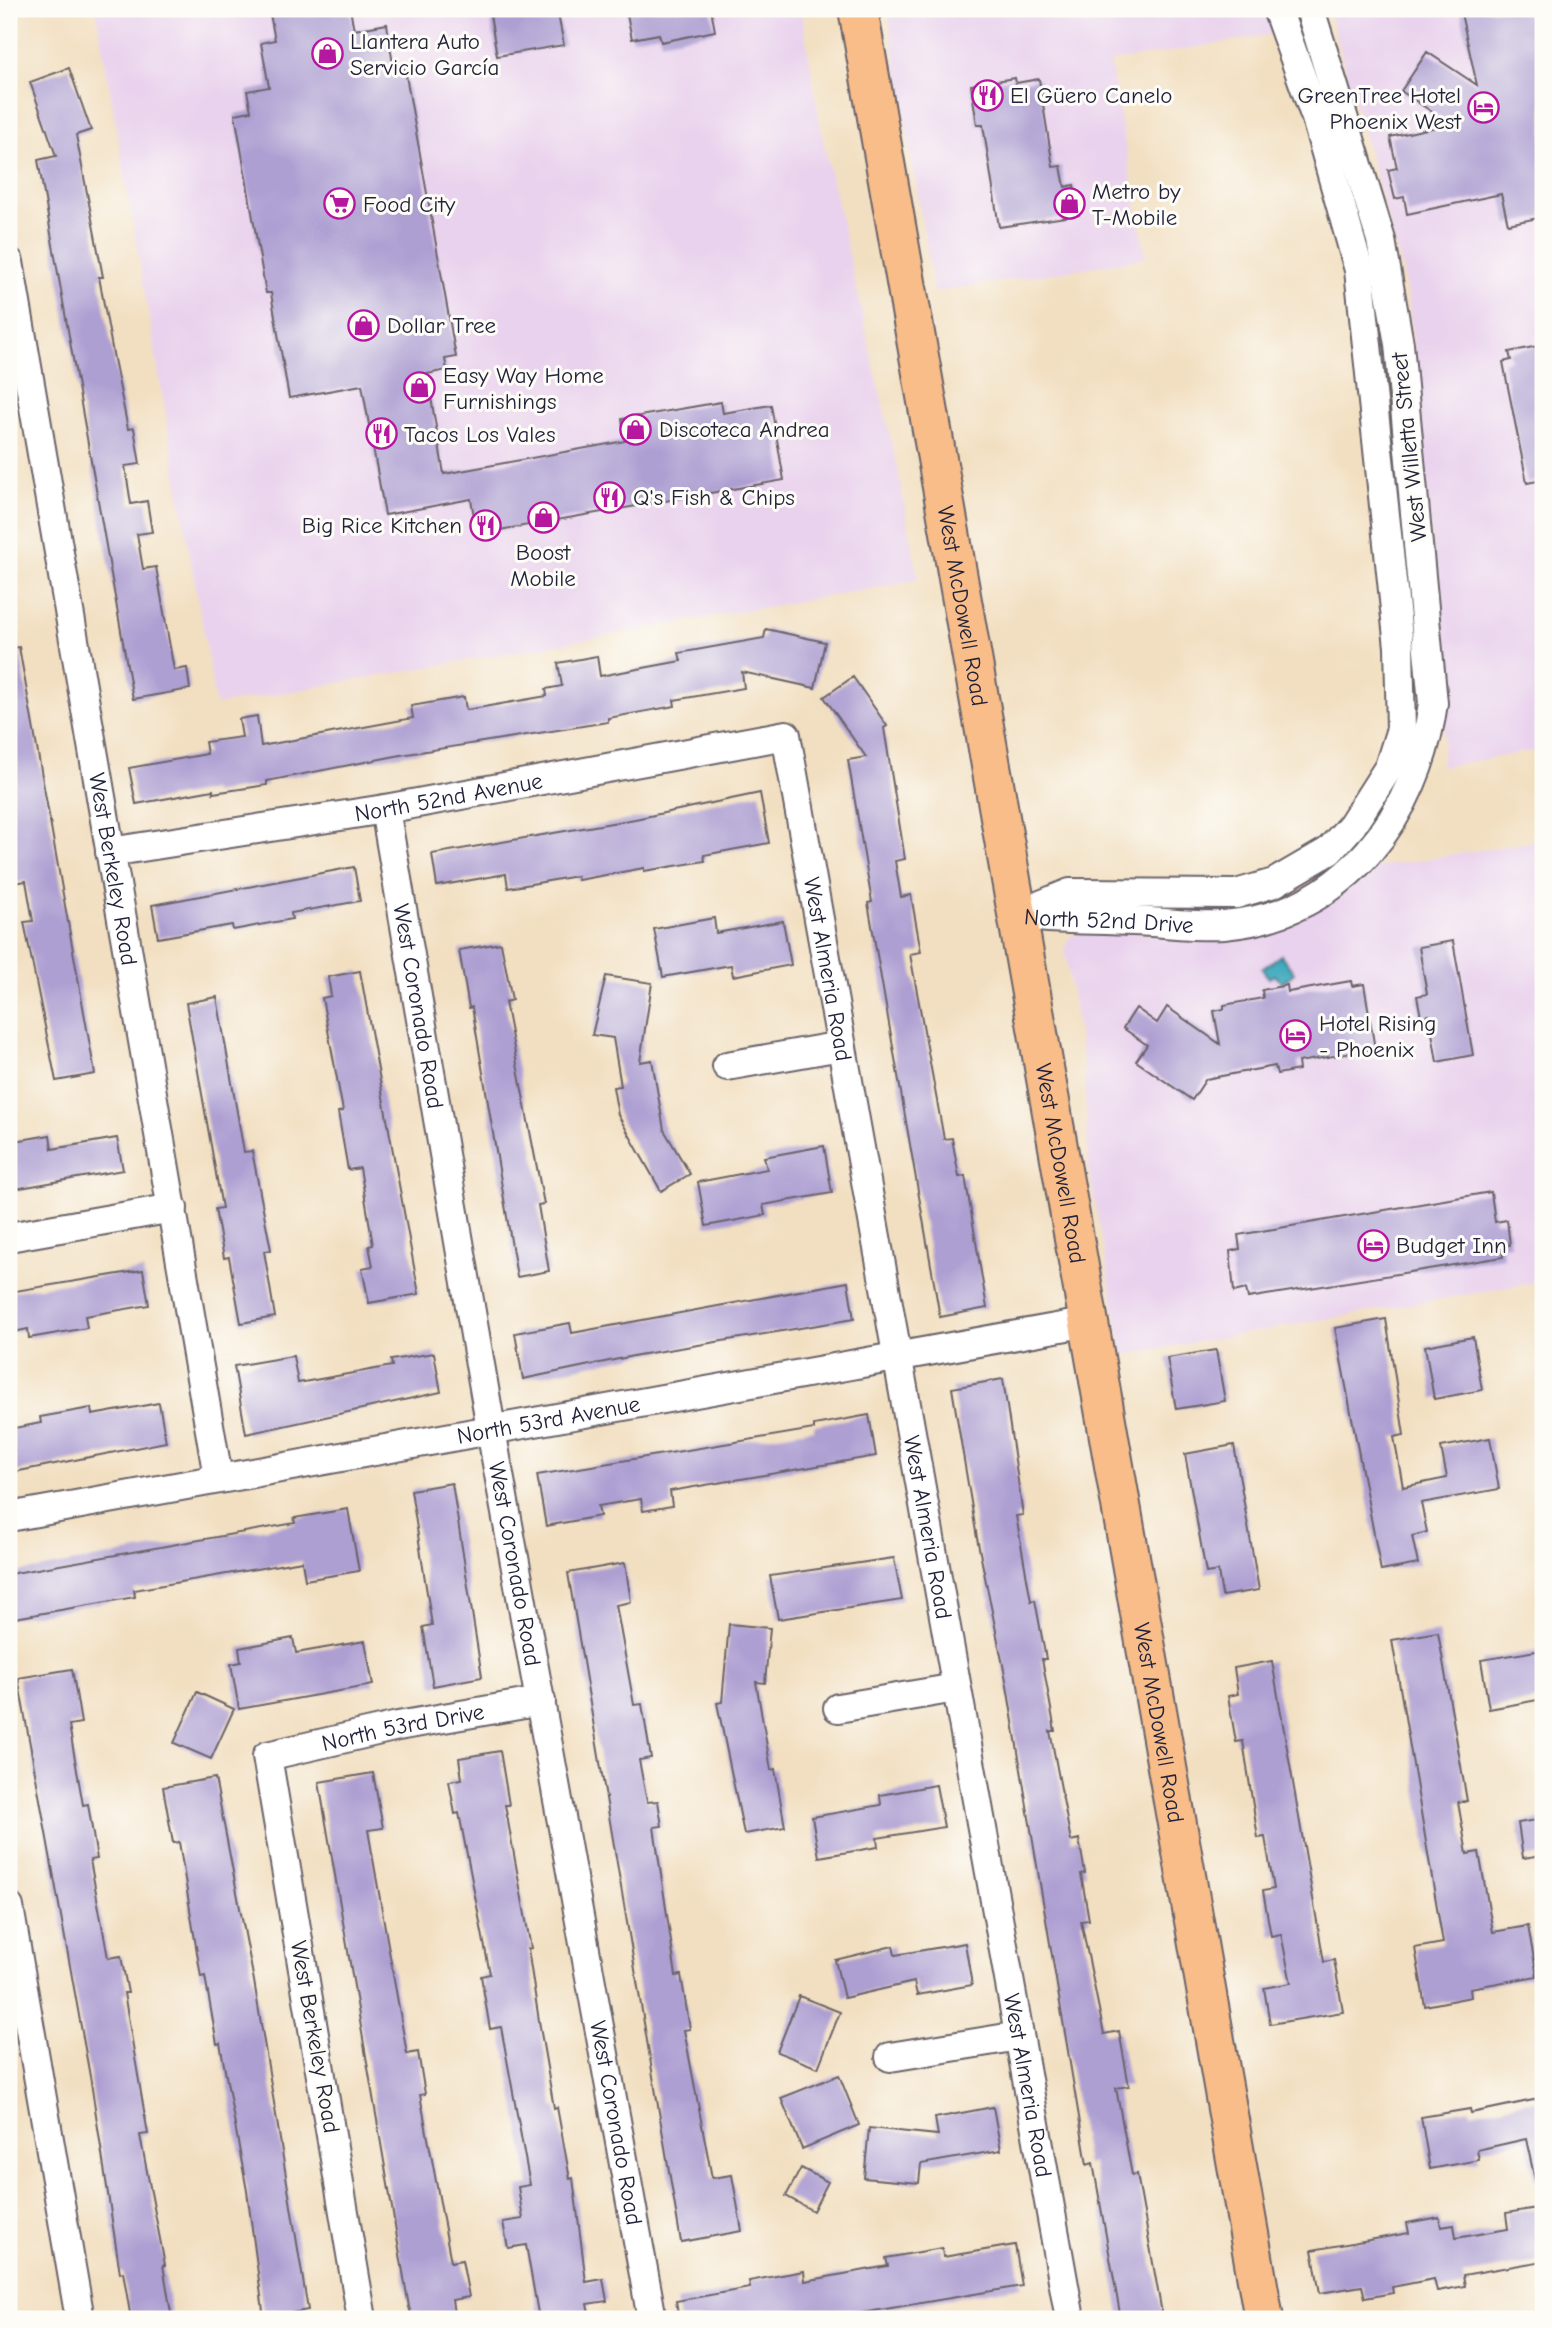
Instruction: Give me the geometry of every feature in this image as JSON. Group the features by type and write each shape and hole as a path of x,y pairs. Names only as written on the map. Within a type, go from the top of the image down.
{"main road":[{"name":"West McDowell Road","path":"858,9 1264,2319"}],"street":[{"name":"West Willetta Street","path":"1277,9 1316,118 1359,270 1399,647 1401,729 1389,767 1368,802 1329,851"},
{"name":"West Willetta Street","path":"1310,9 1381,240 1399,344 1433,703 1426,746 1412,787 1372,851 1349,872"},
{"name":"West Berkeley Road","path":"9,262 218,1477"},
{"name":"North 52nd Avenue","path":"110,852 385,809 786,735"},
{"name":"West Almeria Road","path":"786,735 1070,2319"},
{"name":"West Coronado Road","path":"385,809 491,1428 652,2319"},
{"name":"North 52nd Drive","path":"1016,915 1070,894 1236,894 1274,883 1329,851"},
{"name":"North 52nd Drive","path":"1016,915 1067,921 1226,925 1284,909 1332,887 1349,872"},
{"path":"727,1066 841,1046"},
{"path":"9,1237 173,1208"},
{"name":"North 53rd Avenue","path":"9,1517 218,1477 1089,1322"},
{"path":"838,1708 956,1688"},
{"name":"North 53rd Drive","path":"268,1756 398,1727 541,1700"},
{"name":"West Berkeley Road","path":"268,1756 362,2319"},
{"path":"9,1907 80,2319"},
{"path":"890,2057 1019,2036"}],"shaded area":[{"path":"96,9 801,9 823,141 900,481 918,580 216,705"},
{"path":"887,9 1269,9 1279,33 1110,62 1146,258 934,292"},
{"path":"1328,9 1543,9 1543,749 1441,767 1447,697 1410,313 1403,272"},
{"path":"1543,840 1543,1281 1123,1355 1089,1171 1084,1068 1065,951 1068,938 1088,929 1218,939 1239,937 1258,933 1327,902 1377,867"}],"water":[{"path":"1281,955 1294,973 1282,983 1275,975 1269,978 1262,969"}],"building":[{"path":"269,9 350,9 354,30 387,24 393,65 404,64 456,357 445,359 447,370 427,374 444,474 625,441 622,419 721,402 723,413 771,405 784,480 477,534 471,499 385,515 362,385 289,398 271,293 266,293 235,114 251,111 247,91 269,87 261,43 275,40"},
{"path":"489,9 557,9 564,45 497,56"},
{"path":"626,9 711,9 715,31 661,42 659,34 632,39"},
{"name":"GreenTree Hotel Phoenix West","path":"1460,9 1543,9 1543,217 1508,224 1501,194 1407,214 1404,197 1395,199 1388,170 1397,168 1390,137 1450,124 1401,91 1427,52 1477,85"},
{"path":"69,68 91,130 76,135 103,277 99,277 114,359 128,429 134,428 140,464 125,466 131,504 147,501 152,532 137,534 143,569 156,567 174,670 187,668 190,689 133,699 38,160 56,156 30,82"},
{"path":"1015,78 1016,83 1039,79 1053,167 1061,166 1065,187 1074,185 1079,215 999,227 983,125 977,125 971,85"},
{"path":"1543,345 1543,480 1527,483 1503,362 1511,360 1509,352"},
{"path":"766,629 825,642 815,688 742,672 744,688 674,700 675,706 608,718 608,722 401,755 267,781 267,785 213,793 213,790 136,804 129,768 207,754 205,742 242,737 239,719 257,716 261,746 413,718 411,706 464,697 466,710 547,696 546,689 562,686 558,663 597,656 600,676 681,661 679,653 764,638"},
{"path":"19,647 95,1074 56,1081 24,922 33,921 26,881 9,884 9,648"},
{"path":"853,677 887,726 884,728 905,859 895,861 901,897 911,895 921,952 910,954 944,1139 952,1138 959,1177 965,1176 987,1308 940,1317 868,903 872,902 848,760 866,757 824,697"},
{"path":"760,793 769,843 704,855 705,861 644,871 644,868 578,880 577,876 508,888 506,874 437,886 432,854 635,819"},
{"path":"354,867 360,901 291,913 292,919 233,930 232,925 158,938 152,905"},
{"path":"714,918 716,933 783,921 791,965 733,976 731,965 663,977 654,929"},
{"path":"1453,941 1473,1055 1437,1062 1429,1015 1421,1017 1417,996 1427,994 1419,947"},
{"path":"501,943 512,1000 505,1002 544,1204 538,1205 549,1271 517,1277 472,1007 469,1008 459,950"},
{"path":"360,971 419,1294 369,1303 362,1268 373,1266 369,1246 373,1245 360,1168 348,1170 338,1112 343,1111 322,998 331,996 328,977"},
{"path":"606,976 652,983 640,1062 652,1060 664,1130 690,1174 661,1191 618,1115 613,1087 621,1086 613,1038 592,1035"},
{"name":"Hotel Rising - Phoenix","path":"1351,981 1352,986 1364,984 1375,1049 1298,1062 1299,1070 1277,1074 1275,1066 1206,1079 1192,1100 1136,1061 1147,1045 1123,1028 1136,1008 1157,1023 1167,1007 1220,1044 1214,1011 1224,1009 1224,1005 1263,998 1262,990 1287,985 1288,992"},
{"path":"217,997 244,1152 252,1151 271,1250 264,1251 275,1317 241,1323 229,1257 224,1258 215,1209 222,1208 186,1003"},
{"path":"50,1135 52,1149 117,1138 123,1170 9,1190 9,1142"},
{"path":"824,1146 832,1193 763,1205 765,1215 706,1226 698,1182 767,1169 764,1157"},
{"name":"Budget Inn","path":"1491,1192 1495,1222 1507,1220 1510,1245 1502,1246 1503,1257 1248,1298 1246,1289 1234,1292 1230,1251 1240,1249 1238,1235"},
{"path":"143,1270 149,1305 85,1316 87,1328 29,1338 28,1329 9,1333 9,1292"},
{"path":"848,1282 854,1319 638,1355 523,1379 515,1333 570,1323 572,1333"},
{"path":"1386,1319 1404,1435 1394,1437 1403,1487 1447,1478 1441,1447 1490,1438 1499,1489 1421,1503 1427,1532 1412,1536 1418,1564 1381,1571 1335,1328"},
{"path":"1473,1337 1482,1390 1434,1399 1425,1346"},
{"path":"1216,1350 1225,1401 1176,1409 1167,1358"},
{"path":"434,1353 441,1392 246,1434 234,1366 293,1356 298,1383 392,1366 391,1360"},
{"path":"1003,1379 1023,1515 1016,1516 1031,1601 1035,1600 1046,1659 1042,1659 1055,1731 1050,1731 1071,1841 1079,1839 1085,1873 1081,1874 1089,1920 1081,1921 1104,2034 1119,2031 1129,2086 1116,2088 1132,2175 1137,2174 1163,2319 1121,2319 1093,2163 1087,2165 1006,1680 977,1538 952,1388"},
{"path":"159,1403 166,1442 9,1473 9,1429 41,1423 40,1417 91,1408 92,1415"},
{"path":"869,1415 876,1456 670,1491 672,1506 643,1511 641,1499 598,1506 600,1516 546,1526 537,1475 814,1429 814,1425"},
{"path":"1234,1445 1259,1590 1222,1596 1218,1571 1206,1573 1185,1454"},
{"path":"452,1483 482,1677 433,1686 423,1627 432,1625 411,1490"},
{"path":"348,1509 359,1571 305,1580 302,1561 134,1590 135,1597 9,1619 9,1574 295,1523 294,1518"},
{"path":"894,1558 902,1600 778,1619 770,1576"},
{"path":"625,1563 631,1602 616,1605 634,1705 642,1704 651,1758 639,1760 647,1802 658,1801 662,1826 654,1827 676,1976 681,1975 690,2029 684,2030 712,2178 732,2175 742,2231 681,2242 568,1573"},
{"path":"729,1624 770,1628 765,1683 756,1682 771,1770 775,1769 785,1827 744,1834 717,1703 722,1702"},
{"path":"1438,1632 1467,1801 1458,1802 1467,1854 1479,1852 1493,1932 1528,1926 1537,1976 1470,1988 1471,1997 1425,2006 1415,1948 1443,1943 1392,1640"},
{"path":"293,1638 296,1653 365,1641 373,1685 239,1709 231,1664 241,1662 239,1648"},
{"path":"1543,1650 1543,1699 1489,1709 1481,1660"},
{"path":"1272,1661 1324,1962 1334,1960 1343,2012 1270,2024 1264,1988 1291,1983 1281,1934 1271,1936 1263,1891 1274,1889 1265,1837 1258,1838 1243,1741 1236,1742 1228,1696 1238,1694 1234,1668"},
{"path":"72,1669 81,1723 69,1725 83,1805 88,1804 97,1859 90,1860 108,1958 121,1956 128,1993 124,1993 148,2134 140,2135 165,2265 172,2319 131,2319 123,2272 120,2273 91,2082 18,1678"},
{"path":"197,1692 234,1709 211,1759 174,1743"},
{"path":"500,1751 509,1805 505,1805 531,1948 528,1949 539,2021 554,2108 557,2107 570,2179 573,2178 586,2282 603,2279 607,2301 587,2304 590,2319 539,2319 526,2245 508,2248 503,2222 523,2219 518,2187 530,2185 501,2027 490,2029 481,1976 490,1974 459,1813 455,1814 449,1781 462,1779 459,1758"},
{"path":"373,1773 383,1828 368,1830 407,2054 418,2052 425,2094 420,2095 451,2262 462,2260 469,2297 452,2300 455,2319 413,2319 409,2307 319,1782"},
{"path":"215,1778 254,1981 308,2310 264,2318 247,2191 220,2043 217,2044 205,1976 201,1977 179,1842 173,1843 163,1787"},
{"path":"936,1785 944,1827 877,1838 878,1847 819,1857 812,1817 881,1805 880,1795"},
{"path":"1543,1819 1543,1855 1523,1858 1518,1823"},
{"path":"965,1943 972,1985 917,1995 914,1982 844,1998 835,1960 893,1946 895,1955"},
{"path":"799,1996 840,2012 818,2068 777,2052"},
{"path":"839,2075 859,2125 802,2149 781,2098"},
{"path":"1543,2098 1543,2179 1535,2180 1526,2139 1477,2150 1479,2160 1430,2169 1421,2117 1470,2109 1471,2113"},
{"path":"993,2107 1001,2150 921,2164 919,2183 864,2178 869,2128 938,2135 935,2118"},
{"path":"801,2168 828,2182 813,2211 786,2196"},
{"path":"1543,2207 1543,2261 1463,2275 1465,2286 1437,2291 1434,2279 1392,2287 1393,2293 1365,2298 1362,2286 1320,2293 1312,2250 1409,2233 1407,2223 1439,2217 1441,2227 1454,2225 1456,2238 1508,2229 1506,2213"},
{"path":"1015,2245 1022,2286 826,2319 679,2319 676,2301 750,2288 749,2281 804,2271 805,2281 888,2266 886,2258 942,2248 943,2257"}],"place":[{"name":"Llantera Auto Servicio García","path":"327,54"},
{"name":"El Güero Canelo","path":"987,95"},
{"name":"GreenTree Hotel Phoenix West","path":"1484,108"},
{"name":"Food City","path":"340,204"},
{"name":"Metro by T-Mobile","path":"1069,204"},
{"name":"Dollar Tree","path":"364,325"},
{"name":"Easy Way Home Furnishings","path":"420,388"},
{"name":"Discoteca Andrea","path":"636,429"},
{"name":"Tacos Los Vales","path":"381,434"},
{"name":"Q's Fish & Chips","path":"610,497"},
{"name":"Boost Mobile","path":"543,518"},
{"name":"Big Rice Kitchen","path":"485,525"},
{"name":"Hotel Rising - Phoenix","path":"1296,1036"},
{"name":"Budget Inn","path":"1373,1245"}]}
